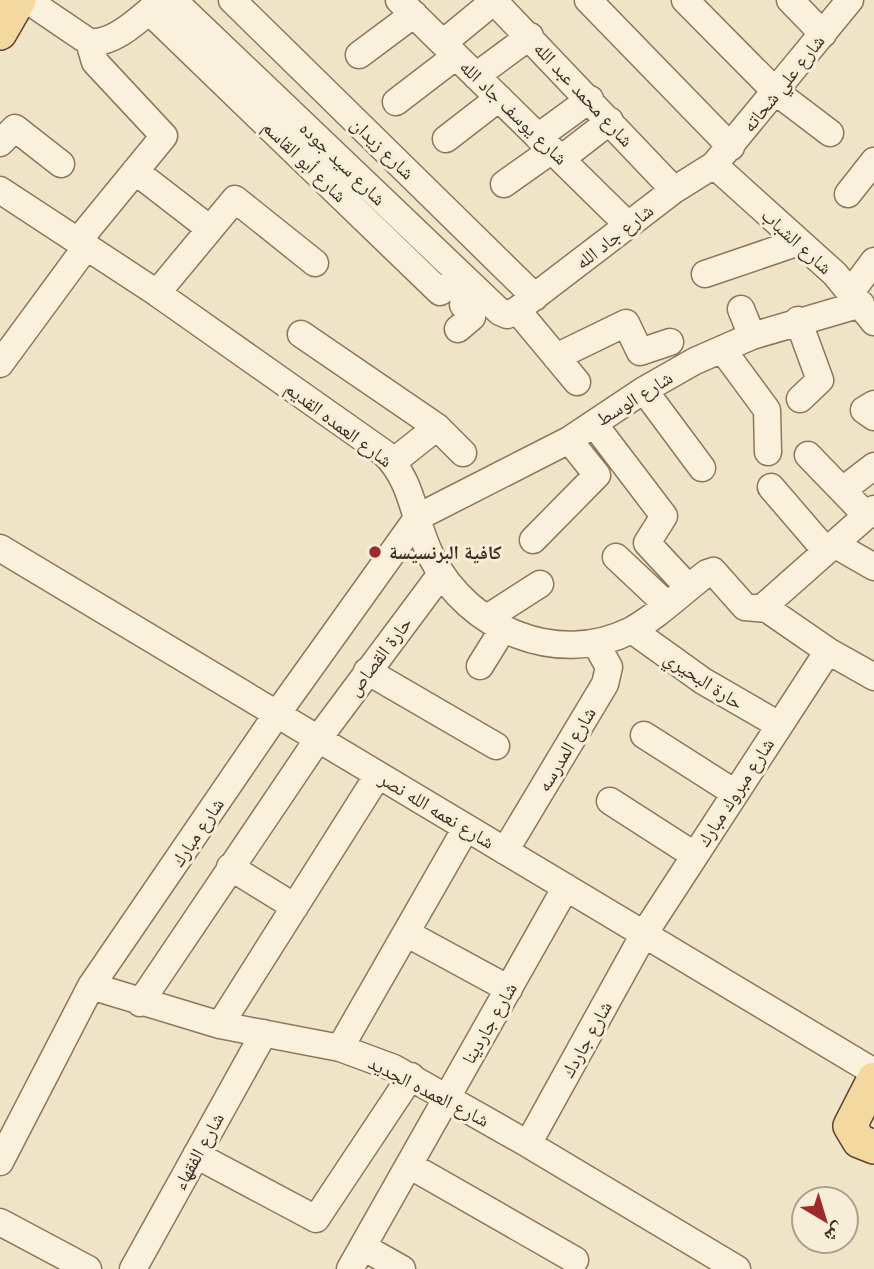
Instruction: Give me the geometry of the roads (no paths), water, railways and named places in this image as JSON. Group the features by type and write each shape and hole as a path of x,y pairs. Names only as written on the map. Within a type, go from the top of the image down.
{"main road":[{"path":"0,33 19,0"},
{"path":"862,1136 874,1079"}],"street":[{"path":"27,0 89,42 106,41 156,5"},
{"name":"شارع سيد جوده","path":"173,0 503,314 526,304"},
{"name":"شارع زيدان","path":"232,0 526,304 556,357 577,382"},
{"path":"396,102 494,0"},
{"name":"شارع محمد عبد الله","path":"494,0 674,190"},
{"path":"685,0 776,92 830,133"},
{"path":"790,0 823,34"},
{"name":"شارع علي شحاته","path":"722,156 850,0"},
{"name":"شارع الشباب","path":"591,1 722,156 799,242 862,306"},
{"name":"شارع أبو القاسم","path":"156,5 440,292 470,283"},
{"path":"359,55 406,7"},
{"name":"شارع يوسف جاد الله","path":"406,7 628,225"},
{"path":"476,76 530,36"},
{"path":"0,364 82,244 164,134 95,62 89,42"},
{"path":"446,139 499,98"},
{"path":"505,184 550,148 590,99"},
{"path":"550,148 610,121"},
{"path":"0,143 15,128 61,164"},
{"name":"شارع جاد الله","path":"526,304 722,156"},
{"path":"848,194 874,161"},
{"path":"135,171 210,229"},
{"name":"شارع العمده القديم","path":"0,191 156,293 393,461 407,482 431,556 441,574 462,599 495,624 548,645 596,644 632,630 713,571 746,607 762,608 874,677"},
{"path":"156,293 237,199 315,263"},
{"path":"705,274 799,242"},
{"path":"862,306 874,261"},
{"path":"458,329 472,317 463,304 470,283"},
{"name":"شارع الوسط","path":"418,517 569,440 644,390 722,349 798,320 862,306"},
{"path":"741,309 752,336"},
{"path":"798,320 820,380 800,399"},
{"path":"556,357 626,323 640,352 670,342"},
{"path":"301,334 437,428 463,453"},
{"path":"722,349 767,410 768,452"},
{"path":"644,390 702,468"},
{"path":"874,404 864,410 874,417"},
{"path":"594,424 664,516 647,543 688,587"},
{"path":"393,461 437,428"},
{"path":"533,540 597,475 569,440"},
{"path":"762,608 870,513 808,455"},
{"path":"844,489 874,467"},
{"path":"771,487 830,548 874,567"},
{"name":"شارع مبارك","path":"0,1163 91,986 277,714 418,517"},
{"name":"شارع نعمه الله نصر","path":"0,548 874,1072"},
{"path":"616,557 666,604"},
{"name":"حارة القصاص","path":"140,1003 318,739 441,574"},
{"path":"480,666 495,624 540,584"},
{"name":"حارة البحيري","path":"632,630 703,681 779,725"},
{"name":"شارع المدرسه","path":"505,851 605,684 609,667 596,644"},
{"name":"شارع مبروك مبارك","path":"644,934 828,650"},
{"path":"367,671 496,746"},
{"path":"645,735 735,793"},
{"path":"220,1025 378,775"},
{"path":"610,801 694,855"},
{"path":"340,1048 466,828"},
{"path":"230,867 295,907"},
{"name":"شارع جاردينا","path":"356,1258 566,887"},
{"path":"406,933 509,989"},
{"name":"شارع جاردك","path":"528,1144 644,934"},
{"name":"شارع العمده الجديد","path":"91,986 220,1025 340,1048 411,1076 737,1269"},
{"name":"شارع الفقهاء","path":"133,1269 264,1033"},
{"path":"196,1155 312,1219 321,1215 411,1076"},
{"path":"409,1165 575,1260"},
{"path":"0,1222 88,1269"},
{"path":"356,1258 402,1269"}],"place":[{"name":"كافية البرنسيسة","path":"375,552"}]}
